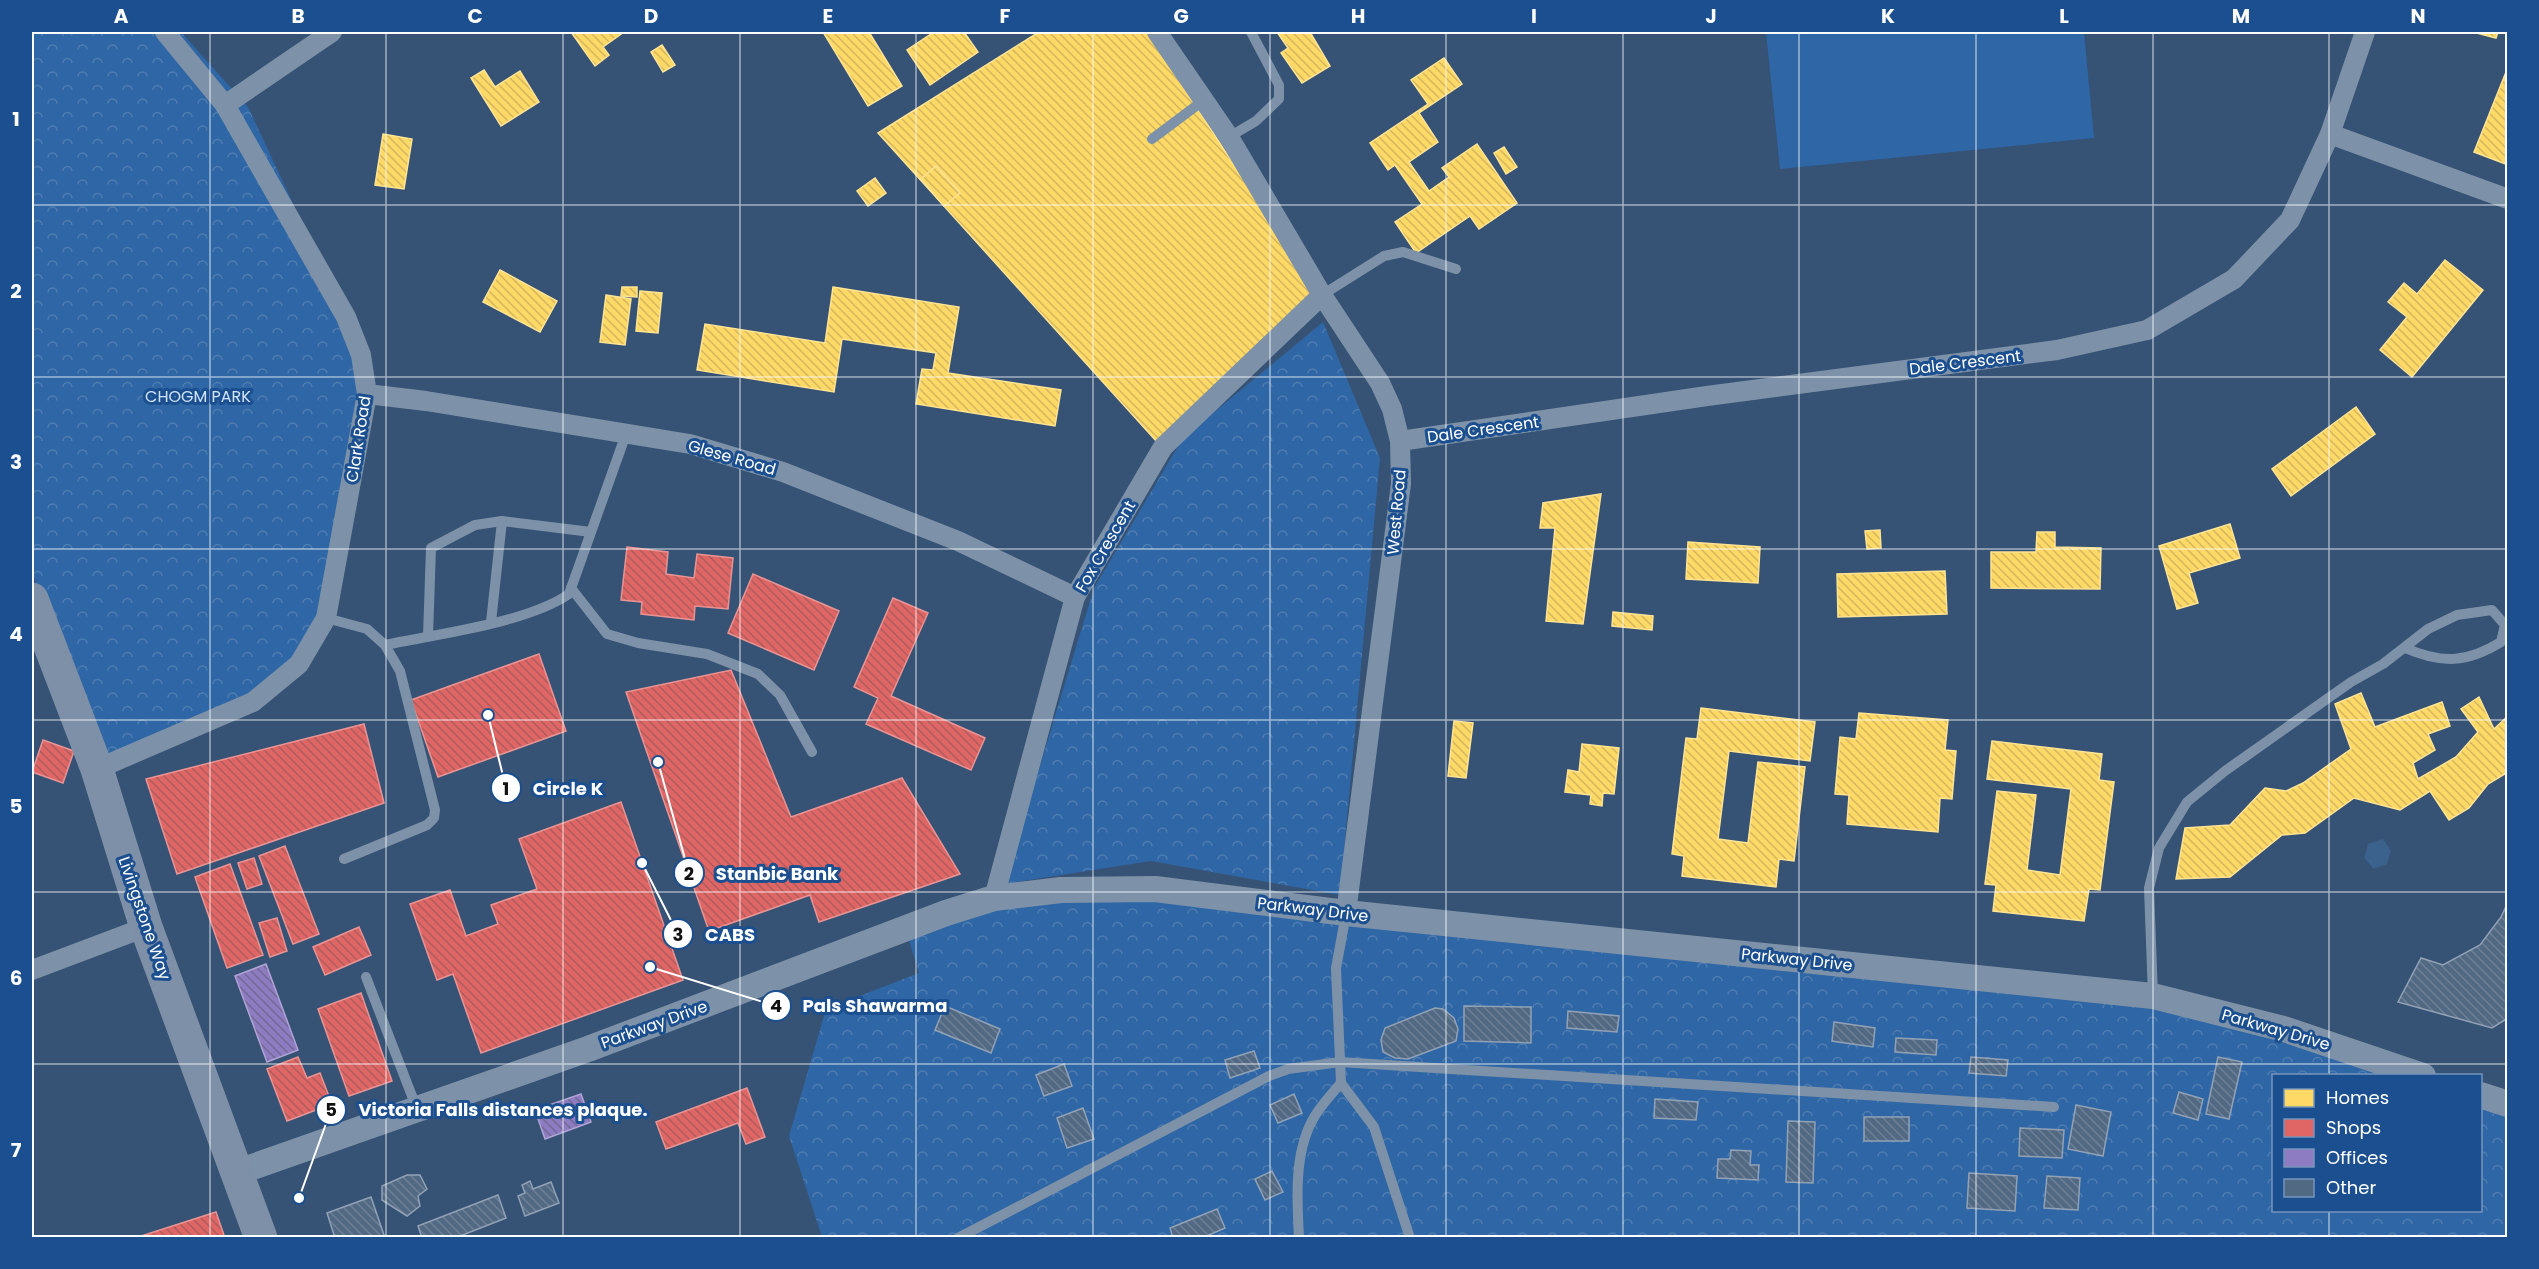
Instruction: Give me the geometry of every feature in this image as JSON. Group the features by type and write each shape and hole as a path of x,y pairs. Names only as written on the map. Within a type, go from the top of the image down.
{"highway":[{"name":"Livingstone Way","path":"32,599 97,769 146,927 261,1238"}],"street":[{"name":"Clark Road","path":"97,769 253,702 299,663 326,618 367,394 361,355 346,316 225,105 165,32"},
{"path":"225,105 332,32"},
{"name":"West Road","path":"1157,32 1229,137 1322,295 1380,383 1392,409 1400,441 1401,484 1346,913"},
{"name":"Dale Crescent","path":"1400,441 1707,396 2057,350 2147,330 2234,279 2290,220 2330,134 2365,32"},
{"path":"2330,134 2508,199"},
{"name":"Fox Crescent","path":"994,898 1075,597 1163,447 1322,295"},
{"name":"Glese Road","path":"367,394 690,444 783,472 958,541 1075,597"},
{"name":"Parkway Drive","path":"238,1172 683,1013 889,933 994,898 1060,890 1155,889 1346,913 2153,996 2284,1029 2417,1074"},
{"path":"32,970 146,927"},
{"path":"2482,1095 2508,1104"}],"lane":[{"path":"1229,137 1256,121 1280,99 1279,85 1251,32"},
{"path":"1152,139 1204,100"},
{"path":"1322,295 1384,256 1403,252 1456,269"},
{"path":"386,645 491,622 553,604 569,594 627,434"},
{"path":"428,636 431,548 474,525 502,521 591,532"},
{"path":"491,622 502,521"},
{"path":"571,588 607,634 638,643 707,654 758,674 780,695 812,752"},
{"path":"2153,996 2149,888 2159,848 2187,802 2234,764 2404,648 2428,629 2457,615 2492,610 2505,625 2501,642 2481,654 2470,657 2428,658 2404,648"},
{"path":"326,618 368,629 386,645 400,671 435,810 434,818 427,825 344,859"},
{"path":"1346,913 1336,968 1341,1083 1374,1127 1410,1238"},
{"path":"366,977 417,1109"},
{"path":"958,1238 1269,1076 1288,1069 1340,1062 2054,1107"},
{"path":"1299,1238 1297,1200 1302,1146 1313,1118 1341,1083"}],"green space":[{"name":"CHOGM PARK","path":"32,32 181,32 248,107 346,317 367,394 326,618 253,702 100,769 32,571"},
{"path":"1766,32 2084,32 2094,138 1780,169"},
{"path":"1323,322 1380,458 1340,895 1151,861 1004,884 1094,588 1183,438"},
{"path":"1172,894 2112,996 2419,1074 2272,1074 2272,1212 2482,1212 2482,1095 2507,1104 2507,1237 822,1237 789,1136 826,1009 919,973 908,937 1000,898"}],"shaded area":[{"path":"2383,839 2391,851 2387,864 2374,869 2364,858 2368,844"}],"building: Homes":[{"path":"571,32 624,32 603,47 609,55 595,66"},
{"path":"823,32 869,32 902,86 868,106"},
{"path":"934,32 964,32 978,52 930,85 907,50"},
{"path":"1039,32 1148,32 1315,290 1157,442 878,133"},
{"path":"1277,32 1310,32 1330,66 1302,83 1281,53 1288,48"},
{"path":"2473,32 2498,32 2496,38"},
{"path":"662,45 675,65 663,72 651,52"},
{"path":"1444,58 1462,84 1419,113 1438,142 1409,162 1429,191 1449,177 1442,168 1477,144 1517,203 1479,229 1470,216 1416,253 1395,222 1422,204 1395,165 1388,170 1370,143 1428,104 1411,80"},
{"path":"2508,67 2508,165 2474,152"},
{"path":"484,70 495,87 520,71 539,102 501,126 471,78"},
{"path":"383,134 412,139 404,189 375,185"},
{"path":"1504,147 1517,167 1506,174 1494,153"},
{"path":"936,166 960,193 944,206 921,179"},
{"path":"875,178 886,193 868,206 857,191"},
{"path":"2445,260 2483,290 2412,377 2380,350 2407,317 2388,302 2404,283 2417,294"},
{"path":"500,270 557,301 540,332 483,302"},
{"path":"622,287 637,287 637,297 621,296"},
{"path":"833,287 959,307 948,373 1061,390 1055,426 916,404 922,369 933,370 936,353 842,339 834,392 697,370 705,324 825,343"},
{"path":"640,291 662,293 658,333 636,331"},
{"path":"606,295 631,299 625,345 600,342"},
{"path":"2356,407 2375,434 2291,496 2272,469"},
{"path":"1601,494 1583,624 1546,621 1555,528 1540,528 1543,503"},
{"path":"2230,524 2240,558 2189,573 2198,603 2177,609 2159,546"},
{"path":"1880,530 1881,548 1867,549 1865,531"},
{"path":"2037,532 2055,532 2055,547 2101,548 2100,589 1991,588 1991,552 2036,552"},
{"path":"1688,542 1760,547 1758,583 1686,579"},
{"path":"1945,571 1947,614 1838,617 1837,574"},
{"path":"1613,612 1653,616 1652,630 1612,626"},
{"path":"2361,693 2375,727 2442,702 2450,726 2428,734 2435,750 2413,763 2418,779 2456,757 2478,732 2461,709 2479,697 2494,729 2508,716 2508,772 2488,784 2469,808 2449,820 2430,791 2400,810 2354,798 2305,833 2282,835 2230,877 2176,879 2185,828 2230,825 2265,788 2286,791 2303,783 2351,749 2335,704"},
{"path":"1701,708 1815,722 1810,761 1729,751 1718,839 1748,843 1758,762 1805,767 1794,861 1779,859 1776,887 1682,876 1684,856 1672,854 1686,738 1697,739"},
{"path":"1859,713 1948,720 1945,750 1956,751 1952,799 1940,798 1938,832 1847,824 1849,795 1835,794 1840,737 1856,739"},
{"path":"1454,721 1473,723 1466,778 1448,776"},
{"path":"1992,741 2102,754 2099,780 2114,782 2100,890 2089,889 2084,921 1993,911 1996,885 1985,884 1997,791 2036,795 2027,870 2060,875 2071,789 1987,779"},
{"path":"1582,744 1619,748 1614,794 1603,793 1602,806 1590,804 1591,795 1565,792 1568,770 1579,772"}],"building: Shops":[{"path":"627,547 668,552 666,574 694,578 697,554 733,558 728,609 695,606 694,620 641,614 642,602 621,600"},
{"path":"753,574 839,611 814,670 728,633"},
{"path":"893,598 928,613 891,696 985,738 971,770 866,724 878,698 854,687"},
{"path":"539,654 566,731 438,777 411,700"},
{"path":"731,670 791,817 902,778 960,874 819,922 810,895 709,931 626,692"},
{"path":"364,724 384,803 177,874 146,779"},
{"path":"43,740 74,751 63,783 32,772"},
{"path":"621,802 683,980 481,1053 453,974 437,980 410,904 450,890 466,936 498,924 491,905 537,889 519,839"},
{"path":"285,846 319,934 293,944 259,856"},
{"path":"254,858 262,884 247,889 238,863"},
{"path":"230,864 263,955 227,968 195,877"},
{"path":"277,918 287,951 270,957 259,923"},
{"path":"359,927 371,955 325,975 313,947"},
{"path":"361,993 392,1081 349,1096 318,1009"},
{"path":"298,1057 307,1078 320,1073 332,1104 287,1121 267,1069"},
{"path":"747,1088 765,1137 746,1144 738,1123 666,1149 656,1122"},
{"path":"216,1212 225,1238 135,1238"}],"building: Offices":[{"path":"266,964 298,1050 267,1062 235,976"},
{"path":"581,1094 591,1122 545,1139 535,1110"}],"building: Other":[{"path":"2508,902 2508,1018 2492,1028 2398,1002 2421,958 2443,965 2480,945 2501,917"},
{"path":"945,1006 1000,1029 991,1053 935,1030"},
{"path":"1464,1006 1531,1007 1531,1043 1464,1041"},
{"path":"1435,1008 1443,1009 1454,1018 1458,1029 1456,1041 1408,1059 1395,1058 1383,1052 1381,1040 1385,1028"},
{"path":"1568,1011 1619,1016 1617,1032 1567,1028"},
{"path":"1834,1022 1875,1028 1873,1047 1832,1041"},
{"path":"1896,1038 1937,1040 1936,1055 1895,1052"},
{"path":"1254,1051 1260,1068 1230,1078 1225,1060"},
{"path":"1971,1057 2008,1060 2006,1076 1969,1073"},
{"path":"2218,1057 2242,1062 2229,1119 2206,1114"},
{"path":"1064,1064 1072,1086 1044,1096 1036,1075"},
{"path":"2179,1092 2203,1099 2198,1120 2173,1113"},
{"path":"1294,1094 1302,1113 1278,1123 1270,1105"},
{"path":"1655,1099 1698,1102 1696,1120 1654,1118"},
{"path":"2076,1105 2111,1112 2103,1156 2068,1149"},
{"path":"1083,1108 1094,1139 1067,1148 1057,1118"},
{"path":"1864,1117 1909,1117 1909,1141 1864,1141"},
{"path":"1788,1121 1815,1122 1813,1183 1786,1182"},
{"path":"2020,1128 2064,1130 2062,1158 2019,1156"},
{"path":"1731,1150 1751,1151 1750,1165 1759,1165 1758,1180 1717,1178 1718,1159 1730,1159"},
{"path":"1272,1171 1283,1192 1265,1200 1255,1179"},
{"path":"1969,1173 2017,1176 2015,1211 1967,1208"},
{"path":"407,1175 420,1175 427,1189 418,1196 420,1206 407,1216 382,1200 382,1186"},
{"path":"2047,1176 2080,1178 2078,1210 2044,1208"},
{"path":"530,1181 533,1189 551,1182 559,1203 525,1216 518,1196 525,1193 522,1185"},
{"path":"498,1195 506,1218 455,1238 422,1238 418,1226"},
{"path":"371,1197 385,1238 335,1238 327,1213"},
{"path":"1217,1209 1225,1228 1202,1238 1173,1238 1170,1228"}],"place":[{"name":"Circle K","path":"488,715"},
{"name":"Stanbic Bank","path":"658,762"},
{"name":"CABS","path":"642,863"},
{"name":"Pals Shawarma","path":"650,967"},
{"name":"Victoria Falls distances plaque.","path":"299,1198"}]}
